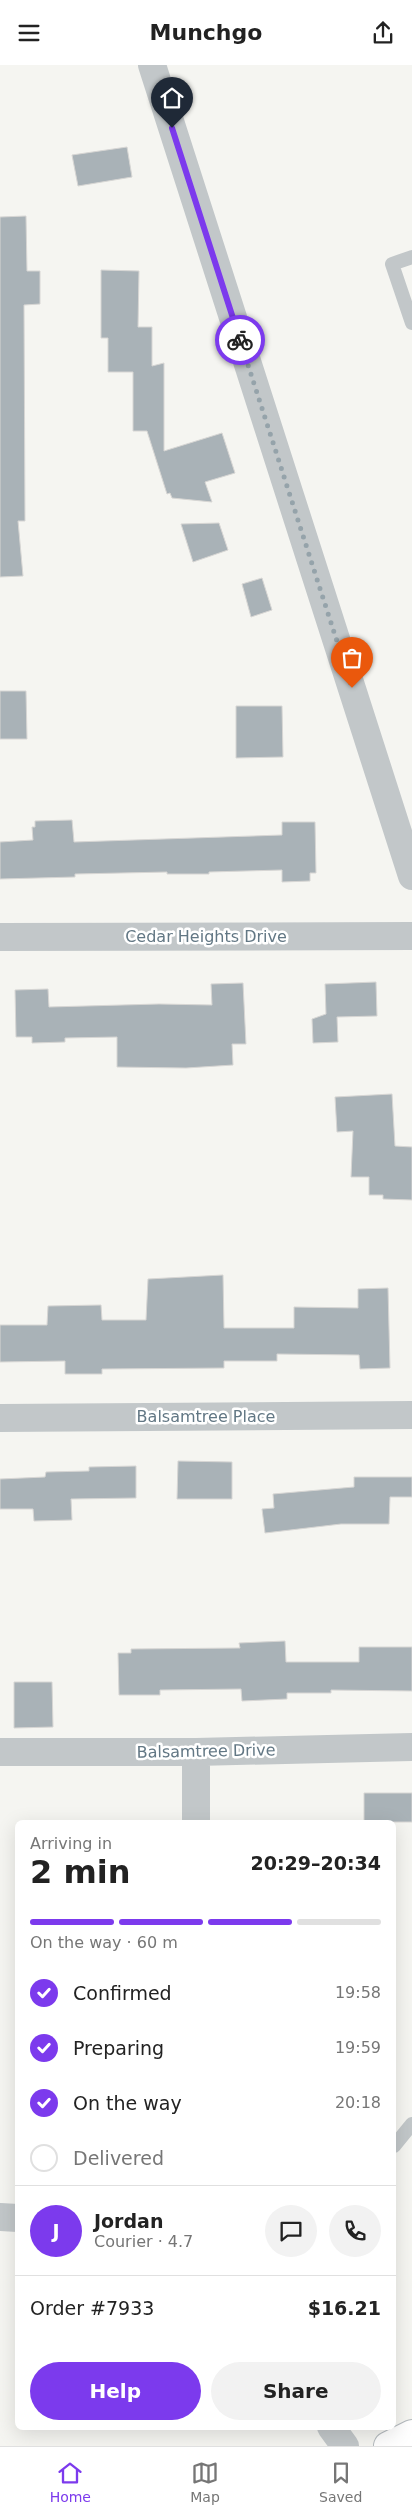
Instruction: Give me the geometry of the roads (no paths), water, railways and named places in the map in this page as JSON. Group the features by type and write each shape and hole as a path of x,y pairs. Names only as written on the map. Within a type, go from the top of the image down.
{"street":[{"path":"152,65 412,876"},
{"name":"Cedar Heights Drive","path":"0,937 412,936"},
{"name":"Balsamtree Place","path":"0,1418 412,1415"},
{"name":"Balsamtree Drive","path":"0,1752 196,1752 412,1747"},
{"path":"196,1752 196,1820"},
{"path":"0,2217 15,2217"},
{"path":"333,2430 345,2446"},
{"path":"388,2446 412,2434"}],"lane":[{"path":"412,257 392,264 412,323"},
{"path":"396,2144 412,2124"}]}
